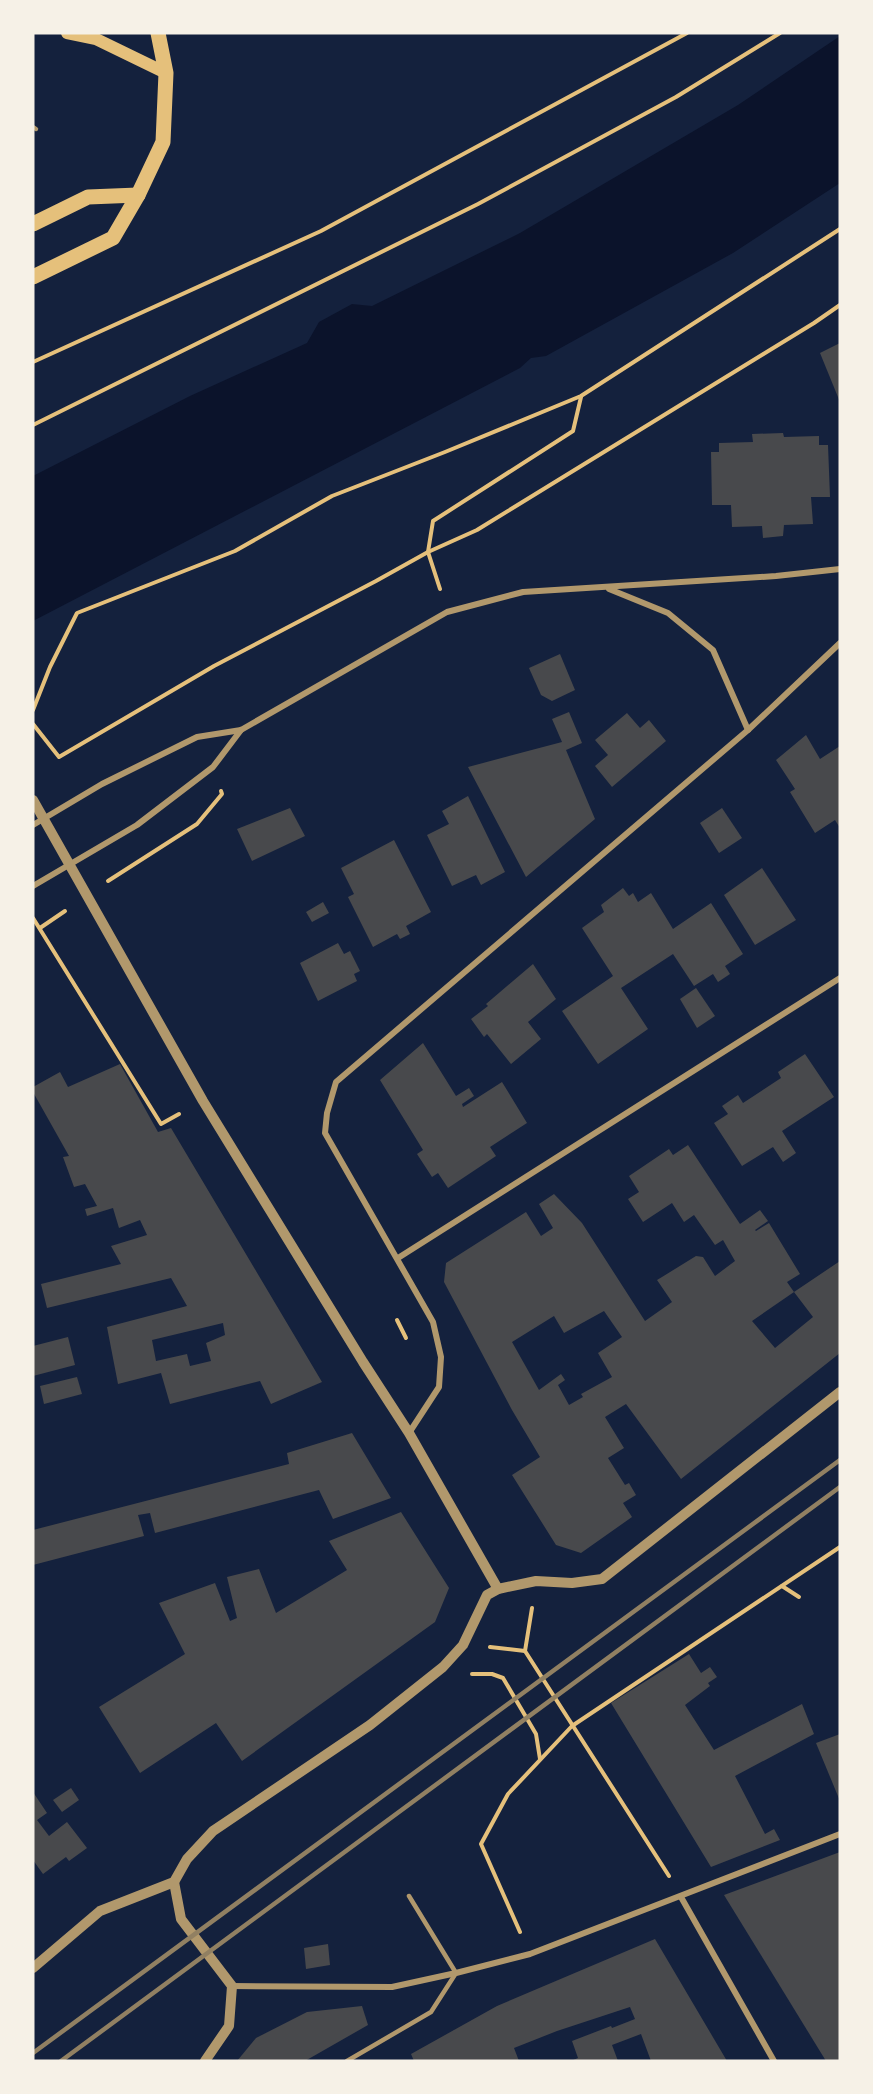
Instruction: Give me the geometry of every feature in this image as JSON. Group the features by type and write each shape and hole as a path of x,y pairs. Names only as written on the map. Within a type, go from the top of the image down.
{"main road":[{"path":"67,33 96,39 166,73"},
{"path":"33,277 113,238 138,195 163,142 166,73 158,33"},
{"path":"33,224 88,197 138,195"}],"street":[{"path":"33,825 102,784 197,737 241,730 447,612 523,592 776,576 840,569"},
{"path":"605,587 668,613 713,650 748,730"},
{"path":"409,1433 439,1388 441,1357 433,1322 325,1133 327,1113 336,1082 748,730 840,643"},
{"path":"33,886 137,825 213,767 241,730"},
{"path":"33,800 203,1101 409,1433 498,1588"},
{"path":"398,1258 840,978"},
{"path":"33,1968 100,1911 174,1882 187,1859 213,1831 370,1725 443,1667 463,1645 487,1595 498,1588 536,1581 572,1583 602,1579 840,1392"},
{"path":"174,1882 182,1919 220,1973 232,1986 392,1988 530,1954 840,1834"},
{"path":"681,1897 774,2061"},
{"path":"205,2061 229,2026 232,1986"}],"lane":[{"path":"347,2061 430,2012 456,1973 409,1896"}],"path":[{"path":"33,362 321,231 687,33"},
{"path":"33,425 478,204 676,97 780,33"},
{"path":"33,710 50,667 77,614 235,550 332,496 581,396 840,230"},
{"path":"33,724 59,757 214,666 376,582 428,552 477,530 840,305"},
{"path":"447,612 428,552 433,521 573,431 581,396"},
{"path":"122,872 197,824 222,794 213,767"},
{"path":"33,918 161,1124"},
{"path":"397,1320 406,1338"},
{"path":"530,1954 481,1844 508,1794 572,1726 840,1547"},
{"path":"536,1581 525,1651 641,1829 681,1897"},
{"path":"782,1586 799,1597"},
{"path":"467,1674 492,1674 503,1678 536,1734 540,1759"}],"water":[{"path":"840,36 840,183 733,253 546,356 531,358 520,368 33,621 33,476 190,396 307,343 319,322 352,304 372,306 520,233 738,105"}],"building":[{"path":"840,343 840,402 820,353"},
{"path":"783,433 784,437 819,436 819,445 828,445 830,497 811,497 813,524 784,525 783,536 763,538 762,526 732,527 731,505 712,505 711,452 719,452 719,443 753,442 752,434"},
{"path":"560,654 575,690 552,701 541,695 529,668"},
{"path":"569,712 582,743 566,750 595,819 526,877 468,767 562,742 552,719"},
{"path":"627,713 640,728 649,720 666,741 612,787 595,766 608,755 595,740"},
{"path":"806,735 820,759 840,746 840,828 835,820 815,833 790,792 795,789 776,760"},
{"path":"468,796 505,872 481,885 476,875 452,886 427,835 449,824 442,811"},
{"path":"290,808 305,836 252,861 237,829"},
{"path":"722,808 742,838 719,853 700,823"},
{"path":"394,840 431,912 406,926 410,934 400,939 397,934 373,947 348,897 354,894 341,868"},
{"path":"762,868 796,920 755,945 724,895"},
{"path":"623,888 629,896 633,893 638,902 651,893 673,929 711,903 743,954 725,966 730,974 718,982 713,974 694,986 673,954 621,988 648,1029 598,1064 562,1011 613,976 582,928 604,912 601,905"},
{"path":"323,902 329,913 312,922 306,912"},
{"path":"338,943 344,954 350,951 360,971 354,974 357,981 318,1001 300,963"},
{"path":"533,964 556,999 528,1022 541,1039 511,1064 487,1034 484,1037 471,1019"},
{"path":"696,988 715,1016 697,1028 680,999"},
{"path":"423,1043 456,1096 469,1088 474,1096 462,1104 463,1107 502,1082 527,1123 490,1147 496,1156 448,1188 438,1173 432,1177 417,1154 423,1150 380,1080"},
{"path":"805,1054 834,1097 782,1131 796,1153 783,1162 773,1147 742,1166 714,1123 728,1114 722,1106 738,1095 743,1103 781,1078 778,1072"},
{"path":"120,1064 158,1132 171,1128 322,1382 271,1404 260,1381 170,1404 161,1373 118,1384 107,1327 187,1306 171,1278 47,1308 41,1284 121,1264 111,1246 147,1235 140,1220 119,1228 113,1208 87,1216 85,1209 97,1206 85,1184 74,1187 63,1157 69,1156 33,1092 33,1087 60,1072 68,1087","holes":["223,1323 225,1335 206,1343 211,1361 190,1366 187,1354 156,1361 152,1340"]},
{"path":"688,1145 740,1224 760,1210 768,1221 755,1230 769,1223 800,1274 787,1282 794,1292 840,1261 840,1353 681,1479 626,1404 605,1417 624,1448 608,1458 625,1485 629,1483 636,1495 623,1503 632,1517 581,1553 556,1545 512,1475 540,1457 512,1410 444,1282 446,1263 526,1212 541,1236 553,1228 539,1204 554,1194 582,1223 645,1321 672,1302 657,1280 696,1256 703,1257 715,1276 735,1261 723,1240 715,1245 694,1215 684,1222 672,1203 643,1222 628,1199 639,1192 629,1176 669,1149 673,1155","holes":["794,1292 813,1317 775,1348 752,1321","604,1311 622,1337 598,1353 612,1377 581,1394 583,1397 569,1405 558,1385 565,1380 561,1374 539,1390 512,1342 554,1316 564,1333"]},
{"path":"68,1337 75,1365 33,1376 33,1346"},
{"path":"77,1377 82,1394 44,1404 40,1386"},
{"path":"352,1433 391,1498 333,1519 319,1490 155,1533 150,1513 138,1515 144,1536 33,1565 33,1530 289,1464 287,1453"},
{"path":"401,1512 449,1588 435,1622 242,1761 216,1723 140,1773 99,1707 185,1654 159,1603 215,1583 230,1621 237,1618 227,1577 259,1569 276,1613 347,1570 329,1541"},
{"path":"689,1654 701,1673 710,1667 717,1677 708,1683 710,1686 685,1705 714,1750 802,1704 814,1734 735,1776 765,1834 774,1829 780,1840 711,1867 611,1703"},
{"path":"840,1734 840,1801 816,1743"},
{"path":"71,1788 79,1800 62,1812 53,1800"},
{"path":"33,1792 47,1813 37,1820 49,1836 67,1822 87,1848 69,1861 66,1857 43,1874 33,1860"},
{"path":"840,1852 840,2061 826,2061 724,1895"},
{"path":"655,1939 727,2061 651,2061 641,2034 612,2045 618,2061 571,2061 578,2058 572,2041 635,2019 630,2007 514,2048 519,2061 414,2061 411,2054 497,2006"},
{"path":"328,1944 330,1965 306,1969 304,1948"},
{"path":"362,2006 368,2025 305,2061 237,2061 256,2038 307,2012"}],"railway":[{"path":"33,2053 840,1460"},
{"path":"61,2061 840,1487"}]}
